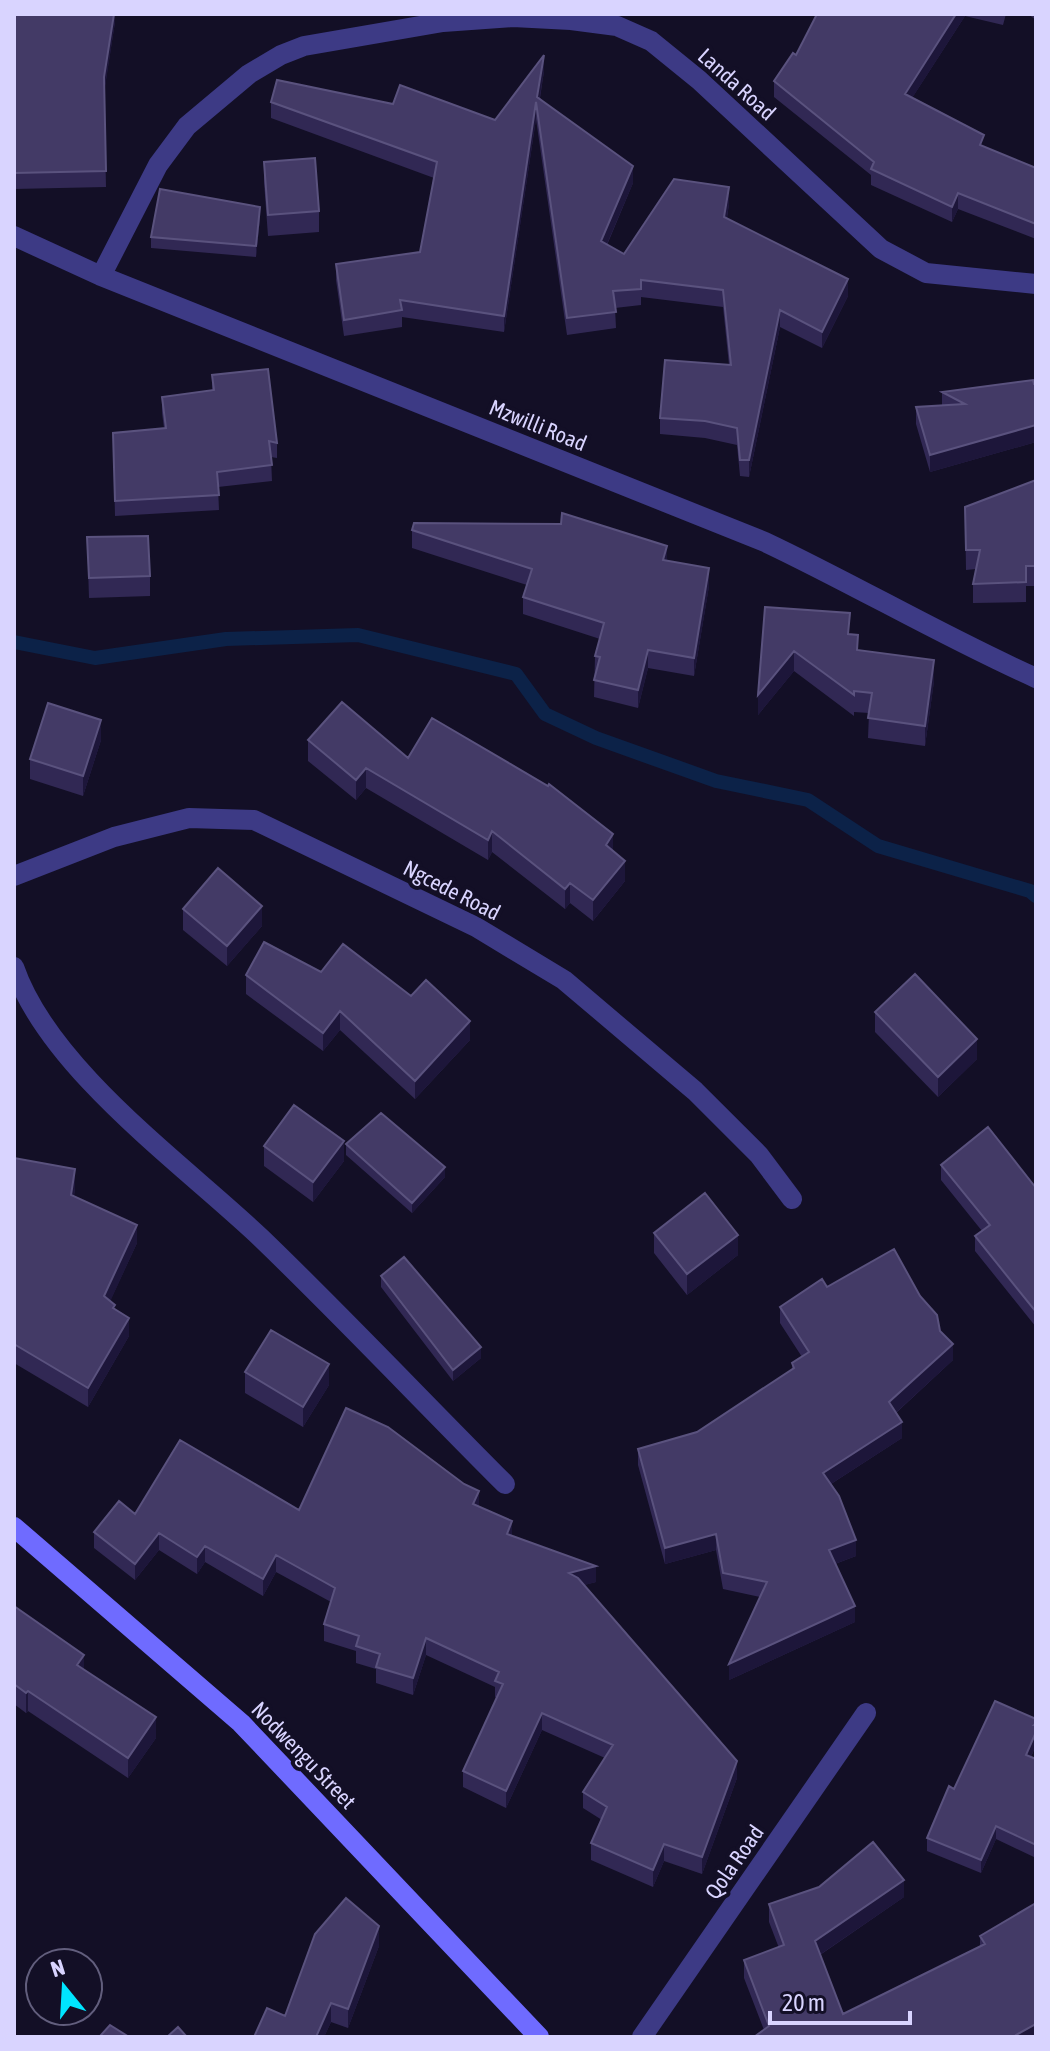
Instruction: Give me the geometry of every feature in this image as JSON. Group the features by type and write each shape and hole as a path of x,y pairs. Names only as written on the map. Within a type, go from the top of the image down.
{"street":[{"name":"Landa Road","path":"101,276 158,165 187,126 249,74 281,55 304,46 443,22 513,17 617,26 651,41 699,80 881,249 926,273 1036,284"},
{"name":"Mzwilli Road","path":"14,236 101,276 765,542 1036,678"},
{"name":"Ngcede Road","path":"14,876 114,837 189,818 254,820 476,927 564,980 695,1091 759,1155 792,1199"},
{"path":"14,967 52,1039 115,1105 260,1238 505,1484"},
{"name":"Nodwengu Street","path":"14,1527 241,1723 539,2037"},
{"name":"Qola Road","path":"642,2037 866,1713"}],"building":[{"path":"14,14 114,14 104,77 106,171 14,173"},
{"path":"817,14 956,14 905,94 984,135 980,145 1036,168 1036,224 958,193 952,207 871,169 874,162 774,81 793,53 796,55"},
{"path":"544,55 537,97 633,166 601,241 624,254 674,179 729,187 724,217 848,279 822,332 780,310 749,460 740,460 737,428 705,421 660,418 665,360 731,365 723,290 641,280 641,289 613,291 616,312 567,318 536,102 504,316 400,300 402,310 344,320 336,264 420,252 437,162 271,102 277,80 393,104 400,85 495,120"},
{"path":"315,158 319,211 268,215 264,162"},
{"path":"160,189 260,207 256,246 151,237"},
{"path":"268,369 277,443 269,441 272,465 217,472 219,495 115,501 113,433 166,428 162,397 214,390 212,375"},
{"path":"1033,380 1036,384 1036,425 930,455 916,407 965,404 942,392"},
{"path":"1036,480 1036,566 1026,566 1026,582 973,584 980,550 966,550 965,507"},
{"path":"562,513 667,546 663,560 709,568 694,658 648,650 638,690 594,680 600,657 595,656 604,623 523,597 532,569 412,530 414,523 561,524"},
{"path":"148,536 150,576 89,578 87,537"},
{"path":"765,607 850,613 848,634 858,635 857,650 934,660 925,726 868,718 872,693 854,691 854,695 794,651 758,695"},
{"path":"342,702 408,758 432,718 549,784 613,834 606,845 625,861 593,900 570,883 565,889 492,831 488,840 366,768 356,780 308,740"},
{"path":"48,703 101,720 83,776 30,759"},
{"path":"218,868 262,906 227,946 183,909"},
{"path":"264,942 321,972 343,944 411,996 426,980 470,1021 415,1081 340,1011 323,1033 246,975"},
{"path":"915,974 977,1039 938,1077 875,1012"},
{"path":"294,1105 344,1141 313,1182 264,1146"},
{"path":"381,1113 445,1167 412,1203 346,1144"},
{"path":"988,1127 1036,1188 1036,1312 975,1236 990,1225 941,1165"},
{"path":"14,1158 75,1169 71,1195 137,1225 104,1296 115,1305 113,1308 129,1318 88,1388 14,1344"},
{"path":"705,1193 738,1235 687,1274 654,1233"},
{"path":"894,1249 920,1296 937,1315 940,1331 953,1344 889,1402 902,1422 823,1473 839,1496 856,1540 829,1550 855,1606 729,1664 767,1582 723,1573 716,1534 665,1548 638,1449 697,1432 794,1368 792,1363 809,1352 780,1307 822,1279 827,1287"},
{"path":"404,1257 481,1347 453,1370 381,1276"},
{"path":"271,1330 329,1364 303,1407 245,1372"},
{"path":"346,1408 388,1427 464,1484 479,1491 473,1504 512,1521 507,1534 596,1566 569,1573 578,1578 737,1761 702,1857 664,1844 653,1870 591,1843 607,1807 583,1792 613,1745 542,1713 506,1791 463,1771 503,1684 495,1681 499,1672 426,1638 413,1678 376,1667 380,1654 356,1646 359,1636 324,1624 335,1588 276,1555 263,1579 205,1546 197,1557 159,1533 135,1564 94,1532 119,1501 135,1514 180,1440 299,1510"},
{"path":"14,1606 84,1655 77,1665 156,1717 128,1758 14,1684"},
{"path":"995,1701 1036,1719 1036,1732 1026,1755 1036,1759 1036,1845 996,1826 981,1860 927,1838 949,1786 954,1789"},
{"path":"873,1842 904,1880 815,1941 843,2014 985,1944 980,1936 1036,1903 1036,2024 1017,2037 754,2037 769,2026 744,1960 784,1945 769,1904 819,1887"},
{"path":"346,1898 379,1926 348,2009 331,2003 316,2037 254,2037 267,2008 285,2016 315,1934"},
{"path":"110,2025 129,2037 103,2037 101,2035"},
{"path":"178,2027 187,2037 167,2037"}],"waterway":[{"path":"14,642 95,658 226,639 358,635 516,674 545,714 596,738 716,781 808,800 878,846 1030,891 1036,896"}]}
